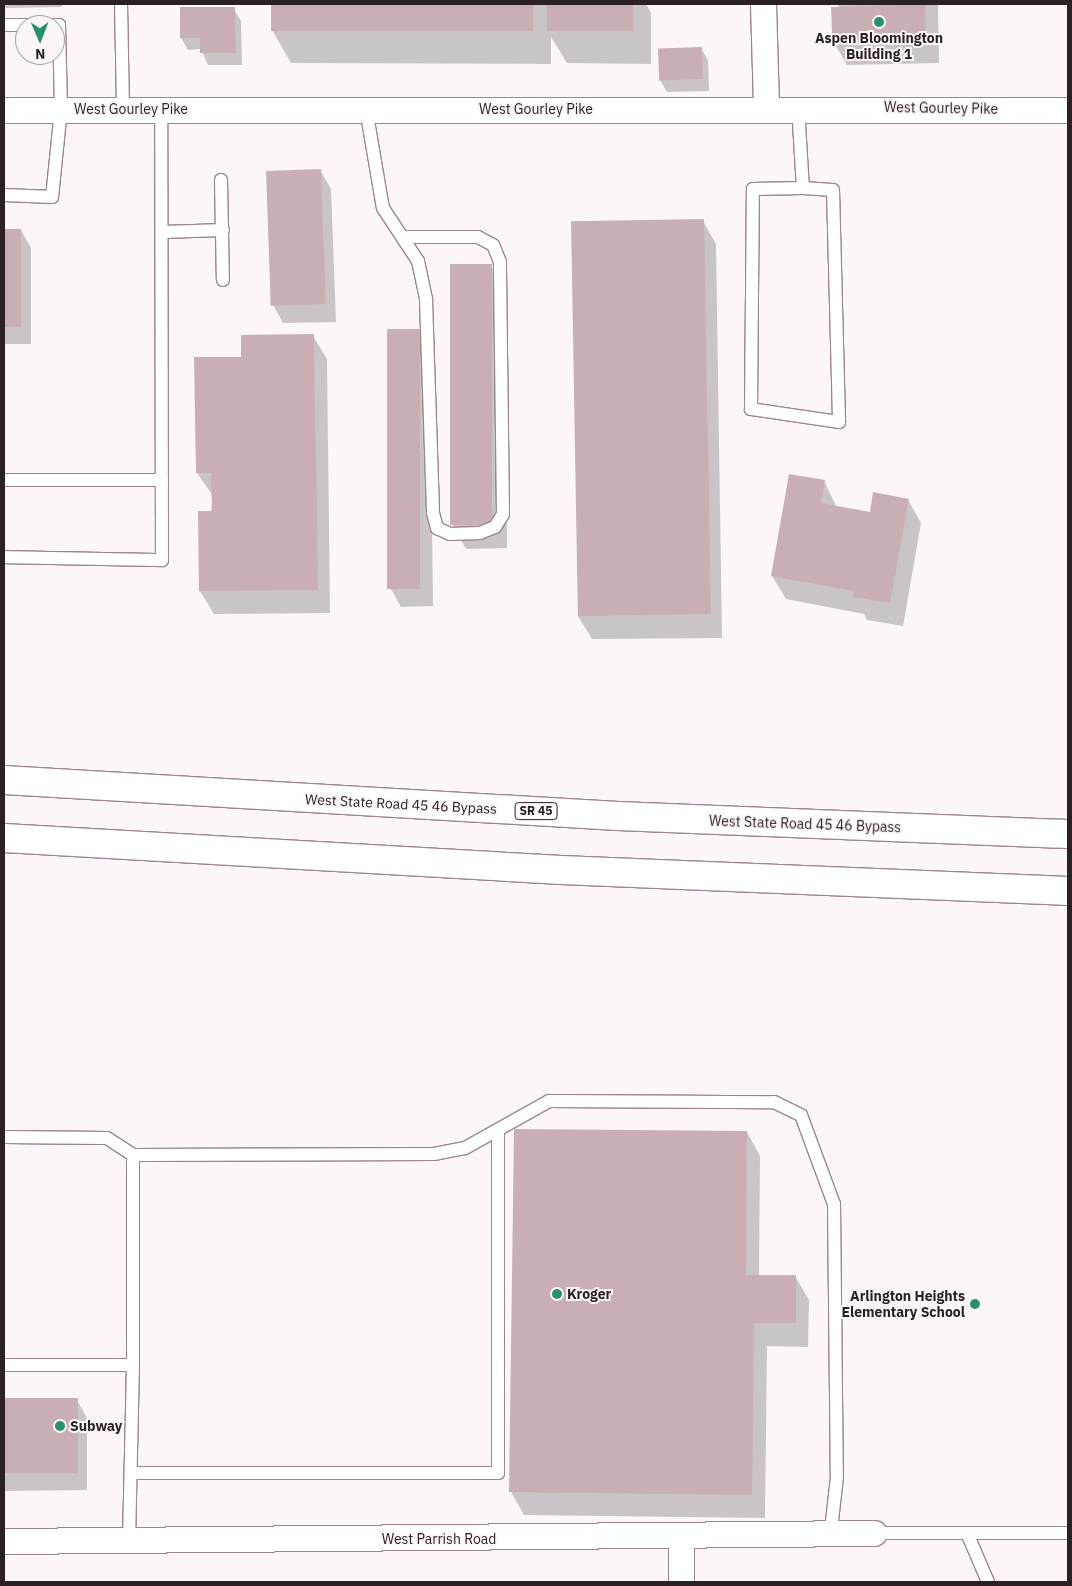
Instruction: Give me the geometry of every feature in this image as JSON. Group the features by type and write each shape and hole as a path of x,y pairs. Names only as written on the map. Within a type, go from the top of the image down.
{"highway":[{"name":"West State Road 45 46 Bypass","path":"4,780 588,814 1068,834"},
{"path":"4,838 579,871 1068,891"}],"street":[{"path":"763,4 766,108"},
{"name":"West Gourley Pike","path":"4,110 123,108 798,107 1068,110"},
{"name":"West Parrish Road","path":"4,1541 681,1538 831,1530 874,1533"},
{"path":"681,1538 681,1582"}],"lane":[{"path":"122,4 123,108"},
{"path":"4,25 59,25 60,109 52,197 4,195"},
{"path":"798,107 803,188"},
{"path":"4,557 162,560 163,232 161,108"},
{"path":"366,109 383,208 418,261 426,300 433,513 437,528 450,534 480,533 495,527 503,514 500,262 493,246 478,237 403,237"},
{"path":"221,180 223,280"},
{"path":"803,188 833,190 838,422 751,409 754,189 803,188"},
{"path":"163,232 222,230"},
{"path":"4,480 162,480"},
{"path":"4,1137 107,1138 133,1155 434,1154 465,1148 549,1101 774,1102 801,1115 834,1204 837,1477 831,1530"},
{"path":"132,1472 498,1473 498,1130"},
{"path":"129,1541 132,1472 133,1155"},
{"path":"4,1365 133,1365"},
{"path":"874,1533 1068,1533"},
{"path":"967,1533 988,1582"}],"building":[{"path":"271,4 533,4 533,31 271,31"},
{"path":"547,4 633,4 633,31 547,31"},
{"name":"Aspen Bloomington Building 1","path":"925,4 926,39 832,42 831,7"},
{"path":"180,7 235,7 236,53 200,53 200,38 180,38"},
{"path":"702,47 703,79 659,81 658,49"},
{"path":"321,169 326,304 271,306 266,171"},
{"path":"704,219 711,614 578,616 571,221"},
{"path":"4,229 21,229 21,327 4,327"},
{"path":"450,264 492,264 492,525 450,525"},
{"path":"387,329 420,329 420,589 387,589"},
{"path":"314,334 318,590 199,591 198,511 212,511 211,473 196,473 194,357 241,357 241,335"},
{"path":"789,474 825,480 821,503 870,512 873,492 909,499 890,603 853,597 854,591 771,576"},
{"name":"Kroger","path":"514,1129 747,1131 746,1275 796,1275 796,1323 754,1323 752,1495 509,1492"},
{"path":"4,1398 78,1398 78,1473 4,1473"}],"place":[{"name":"Aspen Bloomington Building 1","path":"879,22"},
{"name":"Kroger","path":"557,1294"},
{"name":"Arlington Heights Elementary School","path":"975,1304"},
{"name":"Subway","path":"60,1426"}]}
